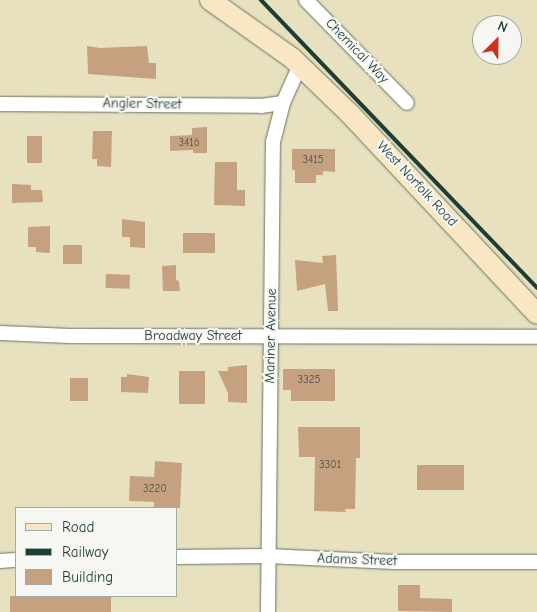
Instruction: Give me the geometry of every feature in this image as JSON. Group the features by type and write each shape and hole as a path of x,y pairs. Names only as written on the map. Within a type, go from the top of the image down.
{"street":[{"name":"West Norfolk Road","path":"210,0 296,62"},
{"name":"West Norfolk Road","path":"234,0 368,132 537,314"},
{"name":"Chemical Way","path":"306,0 407,103"},
{"name":"Mariner Avenue","path":"268,612 273,142 296,62"},
{"name":"Angler Street","path":"0,104 261,106 283,103"},
{"name":"Broadway Street","path":"0,333 70,336 537,338"},
{"name":"Adams Street","path":"178,557 268,556 394,562 537,562"},
{"path":"0,561 15,560"}],"building":[{"path":"87,46 100,48 147,46 149,63 156,63 156,79 88,74"},
{"path":"207,127 207,153 193,153 193,150 170,151 170,136 192,135 192,128"},
{"path":"93,131 112,131 111,167 97,166 97,159 92,159"},
{"path":"27,136 42,136 42,163 27,163"},
{"path":"292,149 335,149 335,172 323,171 323,175 316,175 316,183 295,183 295,170 292,170"},
{"path":"215,162 237,162 237,190 245,190 245,206 214,205"},
{"path":"12,184 31,185 31,190 42,190 43,202 12,203"},
{"path":"122,219 145,222 145,248 130,247 130,237 122,237"},
{"path":"50,226 50,253 36,252 36,247 28,247 28,227"},
{"path":"183,233 215,233 215,253 183,253"},
{"path":"63,245 82,245 82,264 63,264"},
{"path":"336,255 338,311 328,311 325,284 297,291 295,260 323,263 322,256"},
{"path":"176,265 176,280 179,281 180,291 163,291 162,266"},
{"path":"106,274 130,275 129,289 106,288"},
{"path":"247,365 247,403 228,402 228,393 218,371 228,371 228,367"},
{"path":"283,369 335,369 335,401 291,401 291,390 283,390"},
{"path":"179,371 205,371 205,404 179,404"},
{"path":"127,374 149,377 148,393 121,392 121,377 127,377"},
{"path":"70,378 88,378 88,401 70,401"},
{"path":"298,427 360,427 360,458 356,458 355,509 345,509 346,512 314,511 315,457 299,457"},
{"path":"155,461 182,463 180,508 154,507 154,502 129,501 130,476 154,477"},
{"path":"417,465 464,465 464,490 417,490"},
{"path":"398,585 420,585 420,598 452,599 452,612 398,611"},
{"path":"10,596 111,597 111,612 10,612"}],"railway":[{"path":"261,0 537,288"}]}
